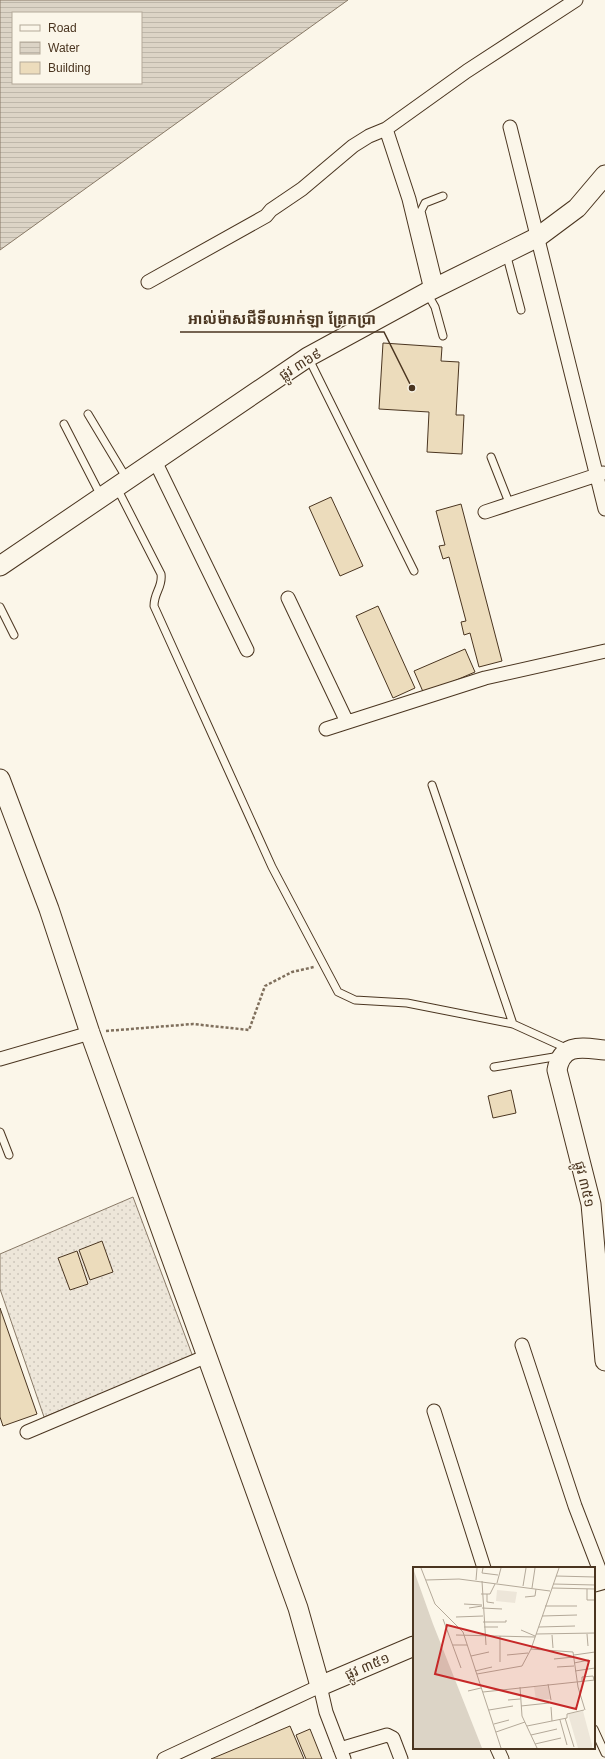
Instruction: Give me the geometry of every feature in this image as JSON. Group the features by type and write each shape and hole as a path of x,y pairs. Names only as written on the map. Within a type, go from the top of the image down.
{"street":[{"path":"148,282 266,216 270,210 302,189 352,146 369,136 386,129 467,71 576,0"},
{"path":"510,127 601,474 605,509"},
{"path":"386,129 409,199 432,290"},
{"name":"ផ្លូវ ៣៦៩","path":"0,566 308,357 432,290 538,237 577,208 605,175"},
{"path":"155,461 247,650"},
{"path":"485,512 601,474"},
{"path":"288,598 347,722"},
{"path":"326,729 485,678 605,651"},
{"path":"0,779 49,909 90,1033 298,1608 326,1712 342,1754 387,1734 393,1738 401,1759"},
{"path":"0,1060 90,1033"},
{"path":"566,1052 585,1048 605,1050"},
{"name":"ផ្លូវ ៣៥១","path":"566,1052 557,1070 592,1204 605,1361"},
{"path":"522,1345 601,1580"},
{"path":"27,1432 207,1356"},
{"path":"434,1410 484,1567"},
{"name":"ផ្លូវ ៣៥១","path":"320,1686 413,1646"},
{"path":"164,1759 320,1686"},
{"path":"497,1749 502,1759"}],"lane":[{"path":"443,196 425,203 420,211 435,307 443,336"},
{"path":"506,253 521,310"},
{"path":"308,357 414,571"},
{"path":"88,414 115,488 161,574 162,583 154,597 154,606 272,867 338,992 350,998 407,1003 513,1024 566,1052"},
{"path":"64,424 115,488"},
{"path":"491,457 510,505"},
{"path":"0,607 14,635"},
{"path":"432,785 513,1024"},
{"path":"494,1067 566,1052"},
{"path":"0,1132 9,1155"},
{"path":"595,1731 605,1753"}],"path":[{"path":"90,1033 193,1024 249,1030 265,986 292,972 324,965"}],"shaded area":[{"path":"133,1197 193,1357 44,1417 0,1289 0,1254"}],"water":[{"path":"0,0 348,0 0,250"}],"building":[{"path":"383,343 442,347 441,361 459,362 456,415 464,415 462,454 427,452 429,412 379,409"},
{"path":"331,497 363,566 340,576 309,507"},
{"path":"461,504 502,661 479,667 470,633 464,635 461,622 466,621 449,557 443,559 439,546 445,545 436,511"},
{"path":"378,606 415,688 393,698 356,616"},
{"path":"465,649 475,672 424,694 414,671"},
{"path":"511,1090 516,1113 493,1118 488,1096"},
{"path":"102,1241 113,1272 90,1280 79,1250"},
{"path":"77,1251 88,1284 70,1290 58,1258"},
{"path":"0,1308 37,1414 3,1426 0,1417"},
{"path":"290,1726 304,1759 211,1759"},
{"path":"310,1729 322,1759 306,1759 296,1735"}],"place":[{"name":"អាល់ម៉ាសជីទីលអាក់ឡា ព្រែកប្រា","path":"412,388"}]}
